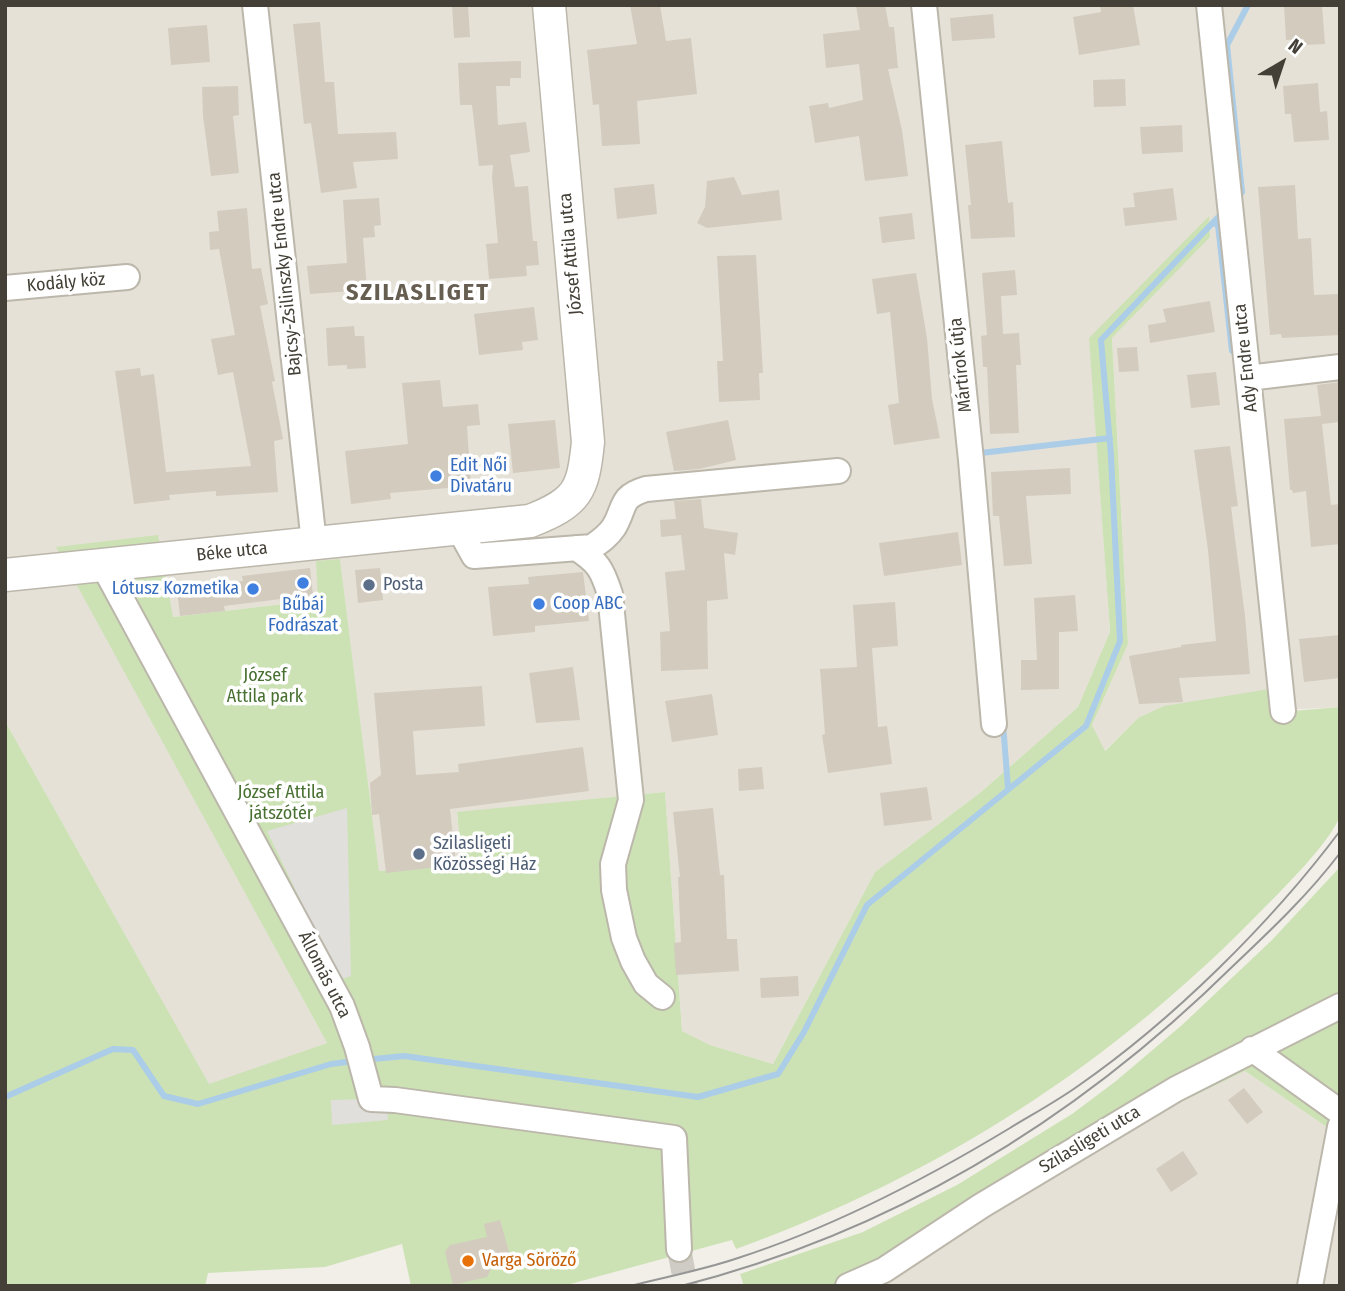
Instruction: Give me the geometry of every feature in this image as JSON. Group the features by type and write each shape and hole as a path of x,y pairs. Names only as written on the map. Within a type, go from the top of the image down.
{"street":[{"name":"Bajcsy-Zsilinszky Endre utca","path":"255,5 314,543"},
{"name":"József Attila utca","path":"549,5 588,442 584,479 571,498"},
{"name":"Mártírok útja","path":"923,5 971,460 994,724"},
{"name":"Ady Endre utca","path":"1209,5 1283,711"},
{"name":"Kodály köz","path":"5,288 127,277"},
{"path":"1248,378 1340,367"},
{"path":"459,529 474,556 592,547 606,538 624,501 635,492 838,471"},
{"name":"Béke utca","path":"5,575 530,522 551,513 571,498"},
{"path":"576,548 593,559 603,570 610,594 631,800 614,864 618,916 640,975 662,998"},
{"name":"Állomás utca","path":"103,565 342,1006 357,1047 371,1099 674,1138 679,1249"},
{"name":"Szilasligeti utca","path":"848,1286 884,1269 1118,1122 1252,1049 1340,1006"},
{"path":"1252,1049 1340,1112"},
{"path":"1310,1286 1340,1127"}],"shaded area":[{"path":"5,5 1340,5 1340,707 1138,718 1104,751 1092,725 1128,644 1112,338 1209,237 1090,338 1110,633 1078,707 981,792 875,872 773,1064 710,1045 682,1031 665,792 457,813 462,865 379,871 340,559 318,600 173,617 57,547 327,1043 209,1085 5,721"},
{"path":"347,808 351,976 339,980 267,831"},
{"path":"1245,1071 1340,1136 1340,1286 875,1286 931,1254 1118,1133"},
{"path":"331,1100 386,1101 388,1120 332,1125"}],"green space":[{"path":"1209,216 1210,237 1112,338 1128,644 1092,725 1105,751 1138,718 1164,706 1288,686 1292,711 1340,707 1341,809 1334,828 1305,865 1206,964 1146,1017 1084,1065 953,1150 811,1219 736,1249 732,1240 563,1286 411,1286 402,1244 325,1267 208,1273 205,1286 5,1286 5,721 209,1084 327,1043 56,547 158,535 173,617 318,600 316,561 340,559 379,871 462,864 457,812 665,792 682,1031 710,1045 773,1064 875,872 981,792 1078,707 1110,632 1089,338"},
{"path":"1340,867 1340,1136 1245,1071 1118,1133 931,1254 875,1286 744,1286 740,1274 863,1232 957,1185 1072,1114 1182,1025 1271,941"}],"building":[{"path":"452,5 468,5 470,37 454,38"},
{"path":"630,5 660,5 666,41 691,38 697,94 637,101 640,144 602,146 599,104 593,105 587,50 637,44"},
{"path":"856,5 885,5 889,27 894,27 898,68 888,69 902,130 908,176 865,181 859,136 815,143 809,106 828,103 829,108 863,100 859,64 826,68 823,34 860,30"},
{"path":"1100,5 1133,5 1140,45 1079,55 1073,17 1101,12"},
{"path":"1284,5 1322,5 1325,44 1305,45 1304,39 1286,40"},
{"path":"993,14 995,38 952,41 950,18"},
{"path":"320,22 325,82 334,82 338,134 396,132 398,159 353,162 357,188 321,193 311,123 304,124 293,24"},
{"path":"207,25 210,62 171,65 168,28"},
{"path":"521,61 521,78 510,78 510,86 496,86 498,125 526,122 530,152 510,155 515,187 528,186 533,241 537,241 539,265 526,266 527,276 489,279 486,244 498,243 493,165 479,166 472,105 460,105 458,63"},
{"path":"1125,79 1126,106 1094,107 1093,80"},
{"path":"1318,83 1320,112 1327,111 1329,140 1294,142 1291,114 1285,114 1283,86"},
{"path":"238,86 239,115 233,116 239,173 211,176 202,87"},
{"path":"1182,125 1183,152 1142,154 1140,127"},
{"path":"1002,141 1008,203 1013,202 1015,237 971,239 968,205 971,205 965,145"},
{"path":"734,177 742,195 779,190 782,220 707,228 697,223 705,207 707,181"},
{"path":"654,184 657,214 617,219 614,188"},
{"path":"1295,185 1298,239 1311,238 1314,295 1339,294 1340,335 1282,338 1281,334 1270,335 1258,187"},
{"path":"1173,188 1177,220 1125,226 1123,208 1135,207 1133,193"},
{"path":"379,198 381,225 374,226 375,237 363,238 367,290 310,294 307,266 347,263 343,200"},
{"path":"247,208 252,269 261,268 268,304 260,306 283,439 274,441 278,492 216,496 216,491 169,495 170,500 134,504 115,371 140,368 141,376 154,374 166,472 251,466 233,372 218,375 211,339 235,335 219,249 210,250 209,232 219,231 217,211"},
{"path":"912,213 915,239 882,243 879,217"},
{"path":"756,255 763,373 759,373 760,400 719,402 717,361 723,361 717,256"},
{"path":"1015,270 1017,295 1001,296 1003,334 1019,333 1021,365 1016,365 1019,433 990,434 987,367 983,367 981,336 987,335 982,273"},
{"path":"916,273 927,338 932,399 940,438 894,445 888,405 899,403 890,312 877,314 872,279"},
{"path":"1210,301 1215,332 1150,343 1148,325 1166,322 1163,309"},
{"path":"534,307 538,340 522,342 523,350 479,355 474,314"},
{"path":"354,326 355,336 364,336 366,368 328,366 326,328"},
{"path":"1137,347 1139,371 1119,372 1117,348"},
{"path":"1216,372 1220,405 1191,408 1187,375"},
{"path":"440,380 443,407 478,404 480,425 467,426 471,486 390,493 391,499 351,504 345,451 408,444 402,383"},
{"path":"1340,382 1340,422 1322,424 1331,505 1340,504 1340,544 1311,547 1306,491 1293,493 1290,490 1284,419 1321,416 1317,385"},
{"path":"555,420 560,468 513,473 508,424"},
{"path":"728,420 736,460 699,469 674,471 666,432"},
{"path":"1230,446 1238,506 1231,507 1250,674 1179,678 1183,702 1139,704 1129,656 1216,641 1208,550 1194,450"},
{"path":"1070,468 1071,494 1026,496 1032,564 1004,566 999,516 993,516 991,472"},
{"path":"701,499 704,528 738,533 735,555 724,553 728,599 707,601 708,669 661,671 660,632 670,631 665,572 685,570 681,535 661,537 660,520 676,519 674,501"},
{"path":"958,532 962,565 884,576 879,543"},
{"path":"310,568 313,595 224,606 225,611 180,616 177,589 243,581 242,576"},
{"name":"Posta","path":"380,568 383,600 358,603 355,570"},
{"name":"Coop ABC","path":"583,572 589,621 535,626 535,632 493,636 488,587 529,584 528,577"},
{"path":"1075,595 1078,631 1059,632 1059,689 1021,690 1021,660 1037,660 1034,598"},
{"path":"895,602 898,646 872,648 878,727 887,726 892,764 828,773 822,735 825,734 820,669 857,667 853,605"},
{"path":"1340,635 1340,678 1304,682 1299,639"},
{"path":"573,667 580,720 536,723 529,673"},
{"path":"482,686 485,726 413,731 416,775 459,772 458,764 583,747 589,791 450,809 456,865 386,873 379,814 372,815 370,783 381,775 374,693"},
{"path":"712,694 718,735 672,742 665,701"},
{"path":"762,767 764,789 739,791 738,769"},
{"path":"927,787 932,820 884,826 880,793"},
{"path":"713,808 720,875 724,875 727,939 737,939 739,971 676,975 674,943 681,942 680,877 673,812"},
{"path":"798,976 799,996 761,998 760,978"},
{"path":"1244,1088 1263,1112 1247,1124 1228,1100"},
{"path":"1183,1151 1198,1174 1171,1192 1156,1169"},
{"name":"Varga Söröző","path":"500,1220 510,1255 488,1261 490,1271 487,1277 453,1285 445,1252 450,1245 487,1237 484,1224"}],"waterway":[{"path":"1237,198 1242,192 1227,45 1248,5"},
{"path":"364,1060 404,1056 698,1097 778,1074 804,1032 867,905 1086,726 1120,641 1111,456 1101,340 1224,211"},
{"path":"1213,223 1218,225 1232,351"},
{"path":"977,449 981,453 1110,438"},
{"path":"1003,724 1008,788"},
{"path":"5,1097 113,1049 133,1050 164,1096 198,1104 331,1064 354,1061"}],"tunnel":[{"path":"679,1249 686,1286"}],"tram line":[{"path":"630,1286 738,1258 844,1217 945,1166 1062,1097 1114,1060 1219,968 1283,900 1340,831"},
{"path":"681,1286 760,1263 836,1234 909,1201 979,1163 1047,1120 1112,1073 1174,1021 1289,911 1340,853"}],"place":[{"name":"Edit Női Divatáru","path":"436,476"},
{"name":"Bűbáj Fodrászat","path":"303,583"},
{"name":"Posta","path":"369,585"},
{"name":"Lótusz Kozmetika","path":"253,589"},
{"name":"Coop ABC","path":"539,604"},
{"name":"Szilasligeti Közösségi Ház","path":"419,854"},
{"name":"Varga Söröző","path":"468,1261"}],"district":[{"name":"SZILASLIGET","path":"418,293"}],"park label":[{"name":"József Attila park","path":"265,686"},
{"name":"József Attila játszótér","path":"281,803"}]}
